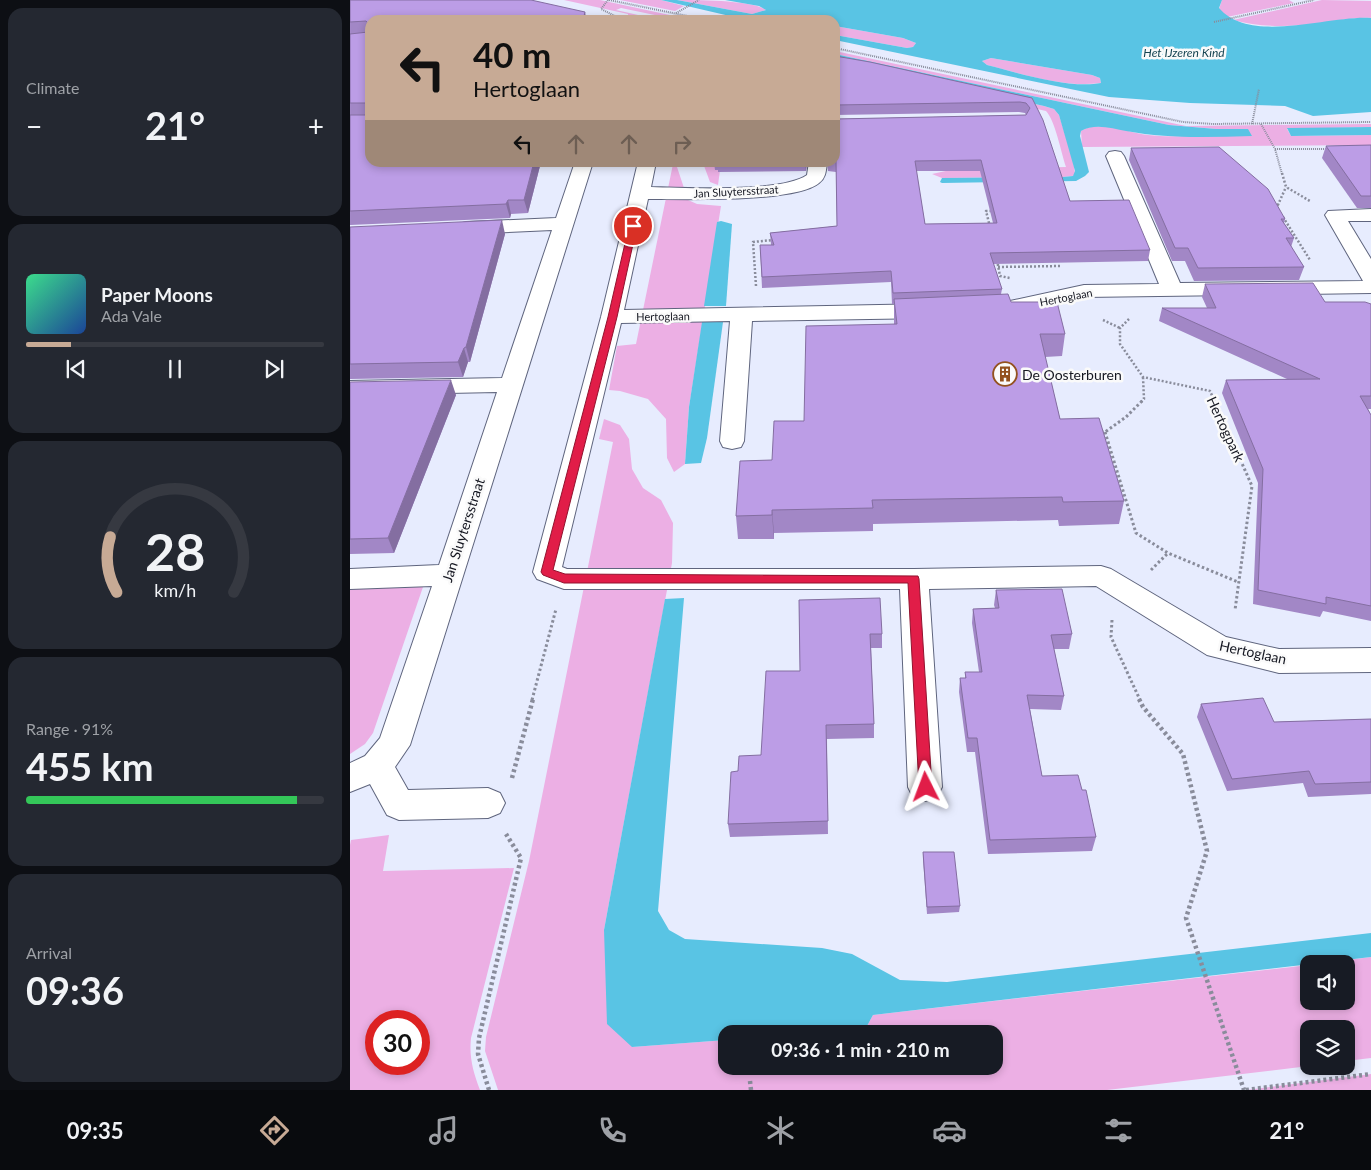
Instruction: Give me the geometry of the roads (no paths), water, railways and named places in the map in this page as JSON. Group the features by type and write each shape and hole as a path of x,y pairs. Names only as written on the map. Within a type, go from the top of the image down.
{"street":[{"path":"1115,156 1171,288"},
{"name":"Jan Sluytersstraat","path":"499,795 399,805 363,772 394,745 582,167"},
{"path":"612,317 646,167"},
{"name":"Jan Sluytersstraat","path":"639,193 755,192 791,188 811,182 817,173 818,167"},
{"path":"1371,215 1335,215 1371,277"},
{"path":"446,229 564,224"},
{"name":"Hertoglaan","path":"988,310 1014,308 1084,291 1171,288 1371,287"},
{"name":"Hertoglaan","path":"949,311 612,317 555,575 914,579 1101,576 1218,647 1279,661 1371,660"},
{"path":"732,441 750,315"},
{"path":"350,388 511,385"},
{"path":"350,579 448,575"},
{"path":"914,579 926,787"}],"water":[{"name":"Het IJzeren Kind","path":"661,0 677,0 752,14 766,10 759,6 725,0 1222,0 1219,8 1233,19 1250,25 1270,27 1291,26 1354,18 1371,18 1371,112 1313,116 1285,106 1190,103 1109,97 840,41 840,36 907,48 913,47 916,43 903,38 840,27 840,15 726,15","holes":["991,58 1092,75 1100,78 1101,83 1074,84 1059,82 987,65 982,61"]},
{"path":"840,55 1169,125 1216,129 1248,129 1252,136 1173,136 1092,127 1081,131 1080,136 1089,172 1076,181 940,182 942,178 1073,176 1075,171 1059,115 1054,109 840,60"},
{"path":"1371,127 1371,135 1291,136 1287,128"},
{"path":"721,221 732,224 726,306 704,306 717,222"},
{"path":"702,322 723,322 707,438 701,463 685,464 689,407"},
{"path":"684,598 658,911 669,930 685,939 822,948 852,954 900,980 947,982 1371,933 1371,957 1355,959 1355,955 1300,955 1300,965 873,1015 868,1025 718,1025 718,1041 632,1047 607,1024 604,930 665,599"}],"place":[{"name":"De Oosterburen","path":"1005,374"}]}
